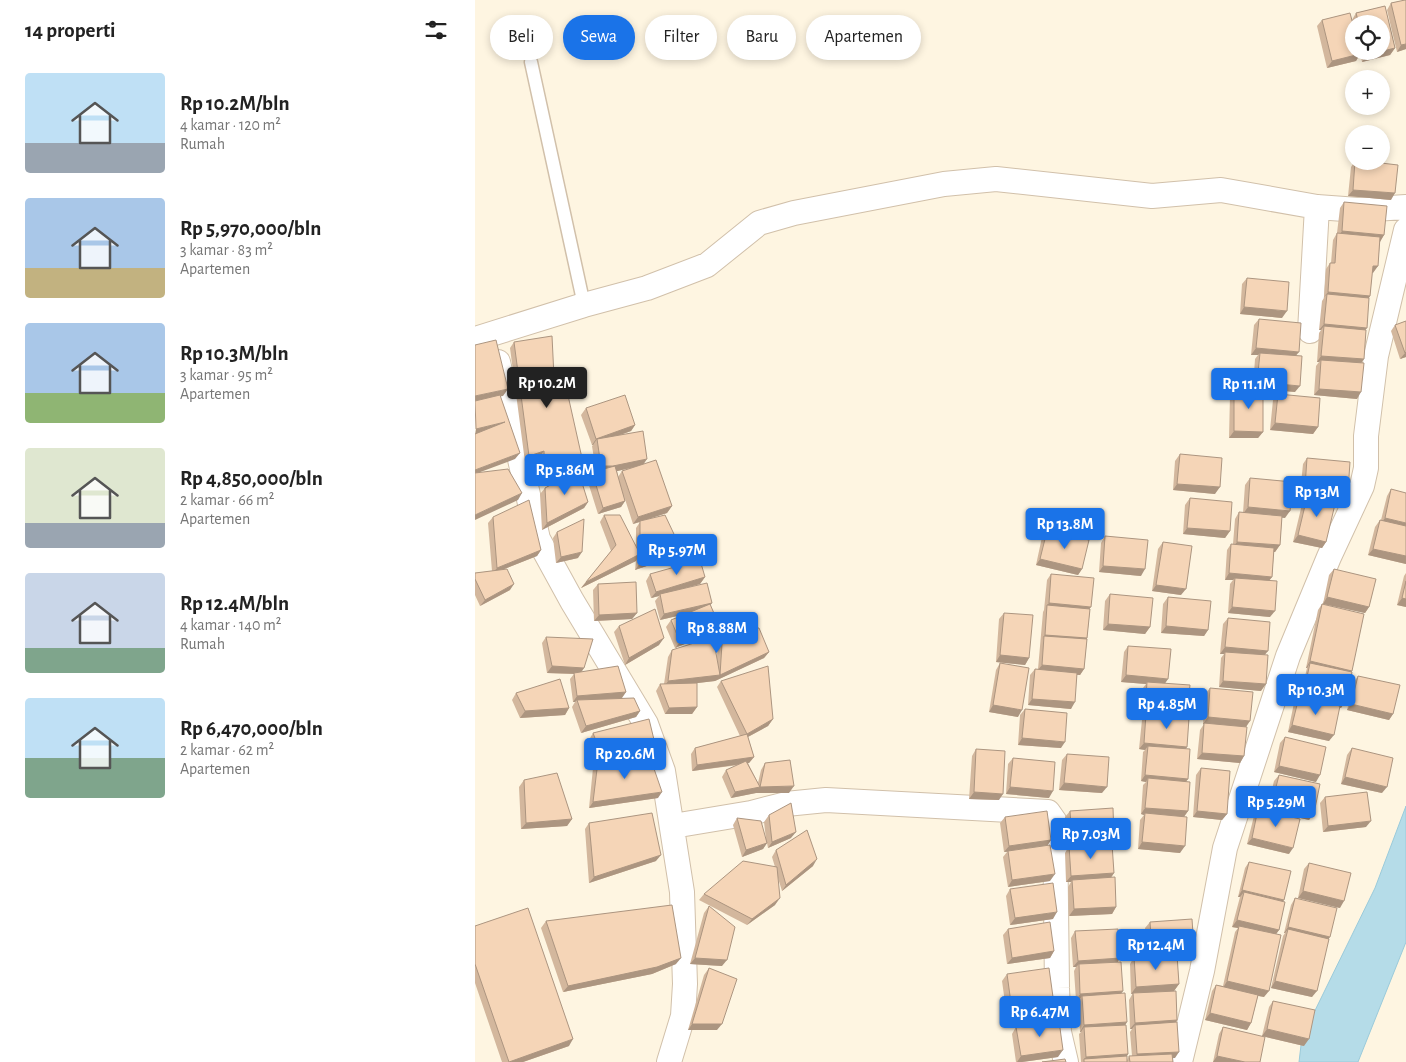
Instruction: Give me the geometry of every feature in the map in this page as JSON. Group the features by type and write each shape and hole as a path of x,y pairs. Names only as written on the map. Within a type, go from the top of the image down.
{"street":[{"path":"669,1062 683,1016 685,984 681,892 673,826 663,771 646,724 571,601 538,539 483,336 647,288 707,265 759,222 794,213 961,182 996,179 1151,196 1221,190 1317,207 1358,210 1406,207"},
{"path":"1310,331 1317,207"},
{"path":"1180,1062 1201,971 1225,848 1288,656 1329,557 1363,486 1366,468 1366,436 1376,356 1406,230"},
{"path":"673,826 751,813 786,804 827,800 882,801 985,810 1042,810 1053,816 1055,822 1059,1032 1066,1062"}],"lane":[{"path":"531,62 584,305"}],"water":[{"path":"1406,806 1406,942 1358,1062 1299,1062 1302,1037 1375,888"}],"building":[{"path":"1406,0 1406,44 1401,45 1391,3"},
{"path":"1385,6 1387,15 1357,15 1356,13"},
{"path":"1350,13 1351,15 1345,15 1345,58 1332,61 1322,20"},
{"path":"1390,27 1395,48 1390,49"},
{"path":"1390,164 1398,165 1395,193 1353,190 1354,170 1390,170"},
{"path":"1344,202 1387,206 1384,235 1342,231"},
{"path":"1337,233 1380,237 1378,266 1373,266 1370,296 1328,292 1330,263 1335,263"},
{"path":"1247,278 1289,282 1287,311 1244,307"},
{"path":"1327,294 1369,298 1367,328 1324,324"},
{"path":"1259,319 1301,323 1299,352 1256,348"},
{"path":"1406,321 1406,352 1405,353 1395,325"},
{"path":"1324,326 1366,330 1364,359 1321,356"},
{"path":"552,336 554,377 523,384 565,382 584,467 545,479 544,451 529,456 514,342"},
{"path":"496,340 508,389 475,396 475,345"},
{"path":"1260,353 1302,356 1300,386 1257,382"},
{"path":"1321,360 1364,363 1361,392 1319,389"},
{"path":"1234,389 1263,389 1263,432 1234,431"},
{"path":"1278,394 1320,398 1318,427 1275,423"},
{"path":"500,395 520,453 475,470 475,434 505,422 476,429 475,401"},
{"path":"625,395 635,425 596,439 586,408"},
{"path":"643,431 647,459 613,466 601,466 597,439"},
{"path":"1180,454 1222,458 1220,487 1177,484"},
{"path":"1307,458 1350,462 1348,491 1305,487"},
{"path":"656,460 672,506 638,517 622,471"},
{"path":"615,466 625,501 603,508 592,472"},
{"path":"508,469 522,493 475,515 475,473"},
{"path":"578,470 588,502 547,523 545,488"},
{"path":"1250,478 1293,482 1290,511 1248,507"},
{"path":"1391,489 1406,493 1406,523 1385,518"},
{"path":"1308,493 1336,500 1326,542 1298,535"},
{"path":"1190,498 1232,502 1230,531 1187,528"},
{"path":"529,500 541,550 497,568 493,517"},
{"path":"1239,512 1282,516 1280,545 1237,542"},
{"path":"604,515 620,515 640,554 586,582 616,545"},
{"path":"665,515 681,549 640,563 640,521"},
{"path":"584,519 582,552 561,557 557,532"},
{"path":"1380,520 1406,526 1406,556 1373,549"},
{"path":"1047,531 1089,540 1082,569 1040,559"},
{"path":"1105,536 1148,540 1145,569 1103,566"},
{"path":"1163,542 1192,546 1186,589 1156,585"},
{"path":"1231,544 1274,548 1272,577 1229,573"},
{"path":"700,560 705,577 656,592 650,574"},
{"path":"507,569 514,584 485,600 475,579 475,573"},
{"path":"1334,569 1376,579 1369,607 1327,597"},
{"path":"1051,574 1094,578 1091,607 1049,603"},
{"path":"1235,578 1277,581 1275,611 1232,607"},
{"path":"1406,581 1406,599 1402,598"},
{"path":"636,582 637,613 599,615 598,584"},
{"path":"707,583 712,603 664,614 660,594"},
{"path":"1110,594 1153,598 1150,627 1108,624"},
{"path":"1168,597 1211,601 1208,630 1166,626"},
{"path":"710,604 719,625 680,642 671,620"},
{"path":"1322,604 1364,614 1352,671 1310,661"},
{"path":"1047,605 1090,609 1087,638 1045,635"},
{"path":"655,609 664,638 629,658 619,626"},
{"path":"1004,613 1033,615 1029,658 1000,655"},
{"path":"1228,618 1270,622 1268,651 1225,647"},
{"path":"723,628 759,628 769,652 720,675"},
{"path":"1044,636 1087,639 1084,669 1042,665"},
{"path":"546,637 593,639 584,668 552,666"},
{"path":"713,637 720,675 668,681 672,650"},
{"path":"1128,646 1171,649 1168,679 1126,675"},
{"path":"1225,652 1268,655 1266,684 1223,681"},
{"path":"1000,663 1029,668 1022,710 993,705"},
{"path":"1310,663 1352,672 1346,701 1304,691"},
{"path":"618,666 626,692 577,696 574,673"},
{"path":"768,666 773,719 747,734 721,681"},
{"path":"1035,669 1077,673 1075,702 1032,699"},
{"path":"1358,676 1400,685 1393,714 1351,704"},
{"path":"560,679 569,708 525,711 516,693"},
{"path":"1147,682 1190,685 1187,715 1145,711"},
{"path":"697,683 697,707 669,708 660,684"},
{"path":"1210,688 1253,692 1250,721 1208,717"},
{"path":"1299,697 1340,706 1334,735 1292,725"},
{"path":"634,698 640,711 586,726 577,700"},
{"path":"1025,709 1067,713 1065,742 1022,738"},
{"path":"1146,714 1189,718 1187,747 1144,743"},
{"path":"649,719 656,748 603,759 593,733"},
{"path":"1204,723 1247,727 1244,756 1202,753"},
{"path":"747,734 754,757 697,765 695,748"},
{"path":"1285,737 1326,747 1320,775 1279,766"},
{"path":"1148,746 1190,749 1188,779 1145,775"},
{"path":"1352,748 1393,758 1387,787 1345,777"},
{"path":"976,749 1005,751 1003,794 974,792"},
{"path":"1067,754 1109,757 1107,787 1064,783"},
{"path":"1013,758 1055,762 1053,791 1010,787"},
{"path":"651,760 662,792 593,802 598,761"},
{"path":"790,760 794,786 760,787 765,763"},
{"path":"746,761 760,787 735,792 726,770"},
{"path":"1201,768 1230,771 1227,814 1197,811"},
{"path":"557,773 572,819 526,823 524,780"},
{"path":"1279,775 1320,784 1314,813 1272,803"},
{"path":"1148,778 1190,782 1188,811 1145,808"},
{"path":"1367,792 1371,821 1328,826 1325,797"},
{"path":"791,803 796,832 772,842 769,815"},
{"path":"1113,808 1114,838 1072,840 1070,811"},
{"path":"1258,809 1300,819 1293,848 1252,838"},
{"path":"1047,811 1051,840 1009,846 1005,817"},
{"path":"652,813 661,855 594,877 589,823"},
{"path":"1145,813 1187,817 1185,846 1142,842"},
{"path":"737,818 761,821 767,843 746,850"},
{"path":"807,830 817,859 786,885 776,850"},
{"path":"1112,844 1114,873 1071,876 1069,846"},
{"path":"1050,845 1055,874 1012,880 1008,851"},
{"path":"743,861 777,867 780,898 752,919 704,894"},
{"path":"1249,862 1291,871 1284,900 1242,890"},
{"path":"1309,863 1351,873 1344,901 1303,891"},
{"path":"1115,877 1116,907 1074,909 1072,880"},
{"path":"1053,883 1057,912 1015,918 1010,889"},
{"path":"1244,892 1285,902 1279,930 1237,920"},
{"path":"1295,898 1337,908 1330,937 1288,927"},
{"path":"672,905 681,958 657,967 568,986 546,921"},
{"path":"709,906 735,927 727,960 695,958"},
{"path":"528,908 573,1039 509,1062 475,964 475,926"},
{"path":"1192,919 1194,949 1152,951 1150,922"},
{"path":"1050,922 1054,951 1012,958 1008,929"},
{"path":"1239,926 1281,935 1269,991 1227,981"},
{"path":"1118,929 1120,958 1078,961 1075,931"},
{"path":"1288,929 1329,939 1317,991 1275,981"},
{"path":"1177,955 1179,984 1136,987 1134,957"},
{"path":"1121,962 1123,991 1080,994 1079,964"},
{"path":"709,968 737,979 722,1024 692,1024"},
{"path":"1049,968 1053,997 1011,1003 1007,974"},
{"path":"1216,985 1258,995 1251,1023 1210,1013"},
{"path":"1176,991 1177,1020 1135,1023 1133,993"},
{"path":"1125,993 1127,1022 1084,1025 1082,996"},
{"path":"1273,1001 1315,1010 1309,1039 1267,1029"},
{"path":"1059,1021 1063,1050 1021,1056 1016,1027"},
{"path":"1177,1022 1179,1052 1137,1054 1135,1025"},
{"path":"1126,1025 1128,1054 1086,1057 1084,1027"},
{"path":"1223,1027 1265,1037 1260,1062 1245,1062 1217,1056"},
{"path":"1172,1054 1173,1062 1130,1062 1129,1056"},
{"path":"1127,1056 1127,1062 1084,1062 1084,1059"},
{"path":"1065,1059 1066,1062 1042,1062"}]}
